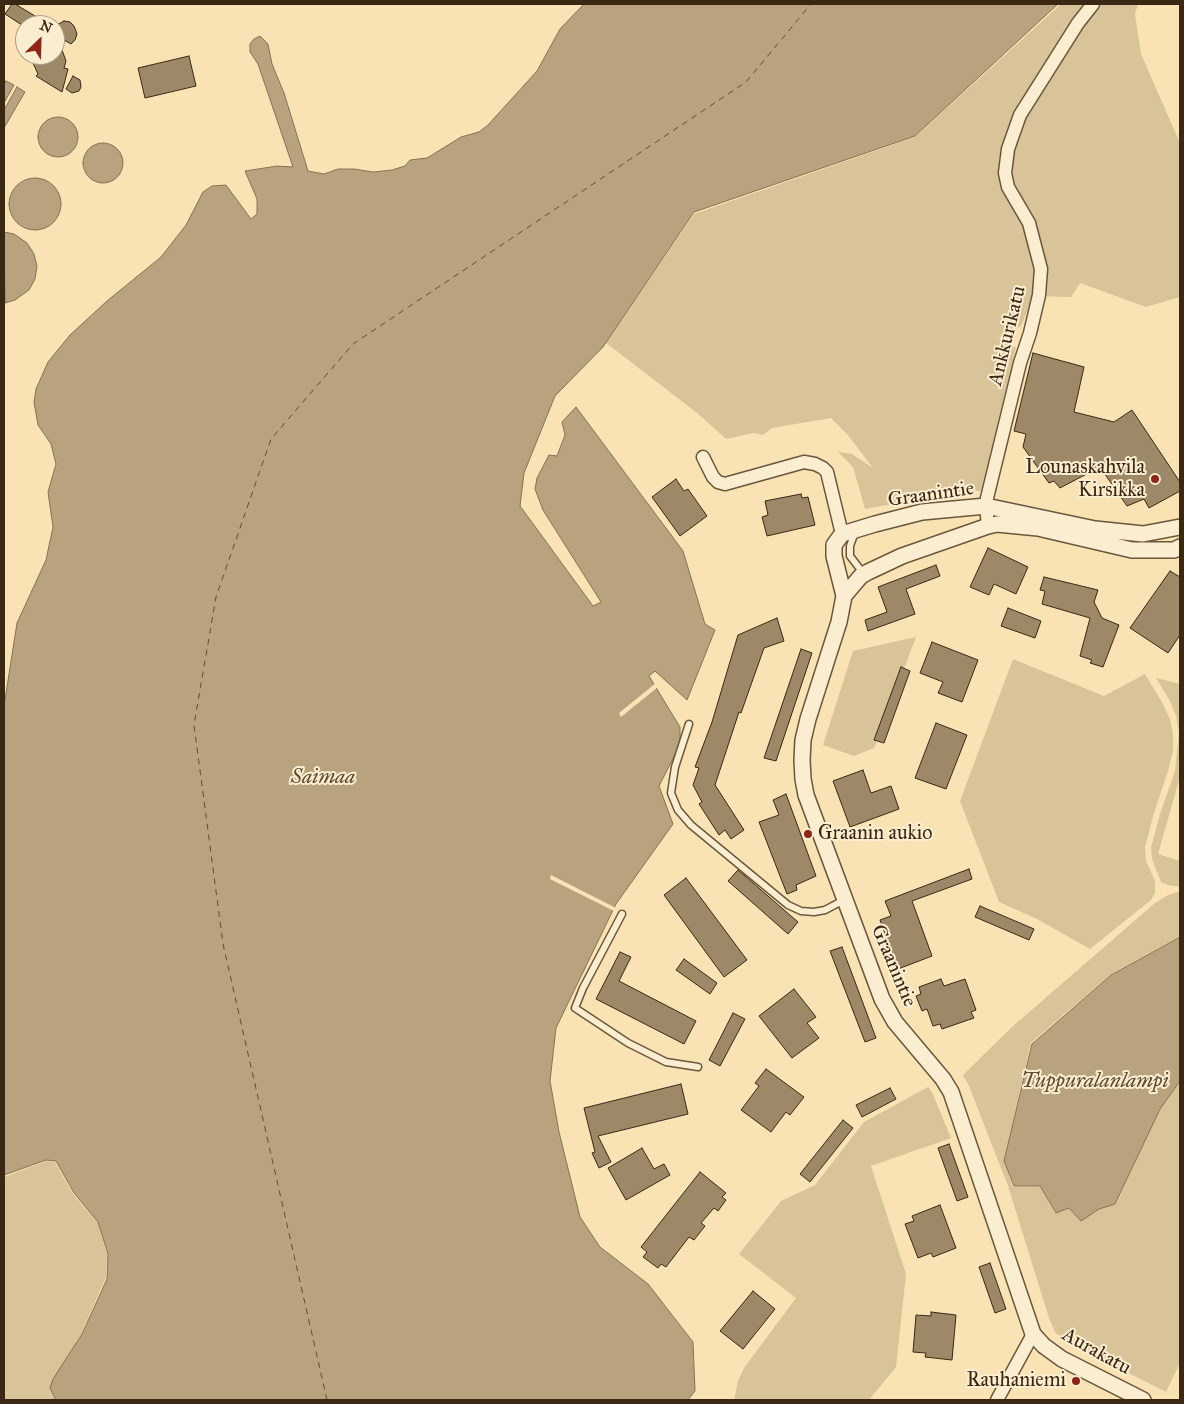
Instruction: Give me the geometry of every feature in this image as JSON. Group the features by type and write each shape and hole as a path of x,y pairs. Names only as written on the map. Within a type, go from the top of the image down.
{"street":[{"name":"Ankkurikatu","path":"988,526 986,506 1020,363 1040,295 1041,269 1035,243 1029,223 1008,187 1005,173 1008,149 1020,115 1078,23 1093,4"},
{"path":"703,457 713,477 718,482 725,484 804,462 823,468 826,472 842,534"},
{"name":"Graanintie","path":"1033,1334 951,1092 943,1079 895,1022 882,999 806,795 802,779 803,740 839,622 844,596 834,556 834,545 842,534 922,512 986,506 1118,532 1143,534 1180,527"},
{"name":"Graanintie","path":"844,596 861,576 868,572 902,556 988,526 1014,525 1038,528 1132,550 1174,550 1180,547"},
{"path":"997,1400 1033,1334"},
{"name":"Aurakatu","path":"1033,1334 1044,1346 1062,1359 1143,1400"}],"lane":[{"path":"857,529 852,537 850,556 860,569 868,572"},
{"path":"689,724 675,767 671,793 678,810 691,825 788,905 801,911 814,912 825,910 846,899"},
{"path":"622,914 583,988 575,1008 628,1043 666,1062 698,1067"}],"shaded area":[{"path":"1061,4 1138,4 1135,14 1141,54 1180,143 1180,297 1146,307 1080,283 1071,297 1033,296 1021,326 999,338 991,334 1016,348 981,491 965,491 865,509 853,467 838,452 852,454 873,468 847,434 831,418 772,428 763,435 753,433 726,439 696,412 606,343 694,214 915,137"},
{"path":"916,637 874,748 854,756 823,745 853,651"},
{"path":"1013,659 1104,696 1145,674 1170,719 1173,734 1173,751 1145,847 1146,861 1155,881 1155,893 1151,900 1090,949 1037,919 999,902 960,801"},
{"path":"1156,678 1180,684 1180,777 1158,854 1180,861 1180,887 1161,882 1152,859 1151,848 1160,814 1175,771 1179,733 1176,716 1170,701"},
{"path":"1180,891 1180,936 1111,974 1031,1043 1004,1161 1013,1187 1040,1187 1055,1213 1069,1208 1081,1220 1099,1209 1116,1204 1159,1110 1180,1082 1180,1363 1166,1392 1065,1341 1055,1332 1008,1186 963,1075 1012,1027 1155,903 1168,895"},
{"path":"928,1087 932,1092 951,1138 871,1166 906,1274 896,1367 869,1400 734,1400 738,1381 744,1368 796,1298 739,1254 781,1201 815,1185 864,1122"},
{"path":"27,1148 81,1161 128,1293 56,1400 4,1400 4,1177 46,1161 55,1162 73,1194 98,1223 107,1254 106,1277 81,1334 69,1354 82,1334 107,1278 108,1253 99,1222 56,1161 47,1160"}],"water":[{"name":"Saimaa","path":"584,4 1058,4 915,136 694,212 603,347 555,396 524,473 520,506 593,606 601,602 543,510 535,489 537,478 549,455 557,456 565,435 562,422 576,407 683,551 705,624 715,630 687,700 655,671 649,676 680,727 680,745 659,786 673,824 616,904 556,1028 550,1081 559,1132 580,1217 600,1247 648,1284 693,1342 695,1391 688,1400 56,1400 50,1388 53,1379 82,1334 107,1279 108,1254 98,1222 74,1193 56,1161 46,1160 4,1175 4,706 17,623 46,560 53,527 48,492 56,464 51,444 38,425 34,402 36,389 48,362 70,335 107,301 161,257 186,225 203,192 212,186 226,185 251,219 257,214 257,199 245,171 277,166 293,167 258,64 250,52 250,44 254,39 260,36 268,44 272,64 284,93 308,171 324,174 338,169 373,172 392,170 405,166 410,160 427,158 461,137 479,132 488,125 537,71 560,29"},
{"path":"6,81 14,85 4,103 4,85"},
{"path":"17,87 25,92 4,128 4,110"},
{"path":"62,117 69,120 75,126 78,137 77,145 69,154 62,157 54,157 47,154 39,145 38,133 41,126 50,118"},
{"path":"107,143 114,146 120,152 123,163 122,171 114,180 107,183 99,183 92,180 84,171 83,159 86,152 95,144"},
{"path":"35,178 45,180 53,186 59,194 61,204 59,214 53,222 45,228 35,230 25,228 17,222 11,214 9,204 11,194 17,186 25,180"},
{"path":"4,232 14,234 27,243 34,254 37,266 35,279 29,290 15,300 5,303"},
{"name":"Tuppuralanlampi","path":"1180,937 1180,1081 1160,1109 1115,1204 1099,1209 1081,1221 1069,1208 1056,1213 1040,1186 1014,1186 1004,1161 1032,1044 1111,975"}],"pier":[{"path":"656,683 658,687 621,717 619,713"},
{"path":"551,875 616,908 614,911 550,879"}],"building":[{"path":"12,4 15,4 33,15 15,15 15,20 5,14"},
{"path":"65,21 70,22 74,26 77,34 71,44 65,41"},
{"path":"189,56 196,86 145,98 138,68"},
{"path":"34,65 65,65 64,68 68,69 62,92 36,76 38,74"},
{"path":"73,76 80,80 81,87 79,91 72,93 66,89"},
{"path":"1033,353 1084,367 1074,412 1114,422 1132,410 1180,482 1180,491 1149,508 1144,499 1127,506 1100,467 1060,488 1054,481 1049,483 1023,447 1026,434 1014,431"},
{"path":"676,479 684,491 688,489 707,516 680,536 652,497"},
{"path":"801,494 802,498 808,497 815,525 767,536 762,517 768,515 765,501"},
{"path":"988,548 1028,567 1016,594 994,584 989,595 970,587"},
{"path":"936,565 940,576 906,589 915,614 868,631 865,620 887,612 878,587"},
{"path":"1170,571 1180,577 1180,635 1168,653 1130,628"},
{"path":"1044,577 1098,590 1094,602 1102,618 1119,625 1103,667 1090,663 1092,660 1080,656 1090,618 1042,604 1045,591 1040,590"},
{"path":"1008,608 1041,621 1035,638 1001,626"},
{"path":"777,618 784,641 764,648 741,713 739,712 715,785 744,830 731,839 725,830 719,835 699,804 702,802 693,785 699,768 695,767 712,722 738,635"},
{"path":"932,642 978,660 962,702 938,693 943,682 920,673"},
{"path":"801,649 812,653 776,761 764,758"},
{"path":"901,667 910,671 884,743 874,740"},
{"path":"936,723 967,735 946,789 915,778"},
{"path":"863,770 871,793 891,786 899,809 850,827 833,781"},
{"path":"786,794 816,876 796,885 797,890 787,894 759,822 779,815 773,800"},
{"path":"969,869 972,879 912,901 932,956 898,969 880,920 891,916 885,901"},
{"path":"738,870 798,922 788,934 728,881"},
{"path":"686,878 747,960 724,977 664,895"},
{"path":"980,906 1034,929 1029,940 975,917"},
{"path":"842,947 876,1038 865,1042 830,951"},
{"path":"620,952 631,957 619,981 696,1021 684,1044 596,999"},
{"path":"684,959 717,983 710,994 676,970"},
{"path":"941,979 944,986 965,979 976,1010 971,1012 974,1018 942,1029 940,1024 933,1026 927,1009 922,1011 916,996 921,994 919,987"},
{"path":"794,989 816,1017 807,1023 819,1038 792,1058 759,1016"},
{"path":"733,1013 745,1019 720,1066 709,1060"},
{"path":"766,1069 804,1097 790,1115 786,1112 771,1132 741,1110 759,1086 755,1083"},
{"path":"681,1084 688,1114 598,1136 611,1162 599,1168 592,1153 595,1152 584,1108"},
{"path":"890,1088 896,1099 862,1117 856,1105"},
{"path":"843,1120 853,1128 810,1182 800,1174"},
{"path":"949,1144 968,1197 957,1201 938,1148"},
{"path":"642,1148 654,1169 664,1164 670,1175 626,1200 608,1168"},
{"path":"700,1172 726,1193 722,1197 726,1200 718,1211 714,1208 701,1223 705,1226 694,1240 689,1237 666,1267 661,1264 658,1268 643,1257 647,1252 641,1247"},
{"path":"940,1205 956,1248 933,1257 931,1253 918,1258 905,1224 914,1221 912,1216"},
{"path":"990,1263 1006,1309 995,1313 979,1267"},
{"path":"753,1291 775,1309 743,1349 720,1331"},
{"path":"931,1312 956,1315 952,1360 925,1357 926,1353 913,1352 916,1315 931,1316"}],"ferry route":[{"path":"327,1400 223,944 194,725 216,597 271,439 353,344 746,82 811,4"}],"place":[{"name":"Lounaskahvila Kirsikka","path":"1155,479"},
{"name":"Graanin aukio","path":"808,834"},
{"name":"Rauhaniemi","path":"1076,1381"}]}
